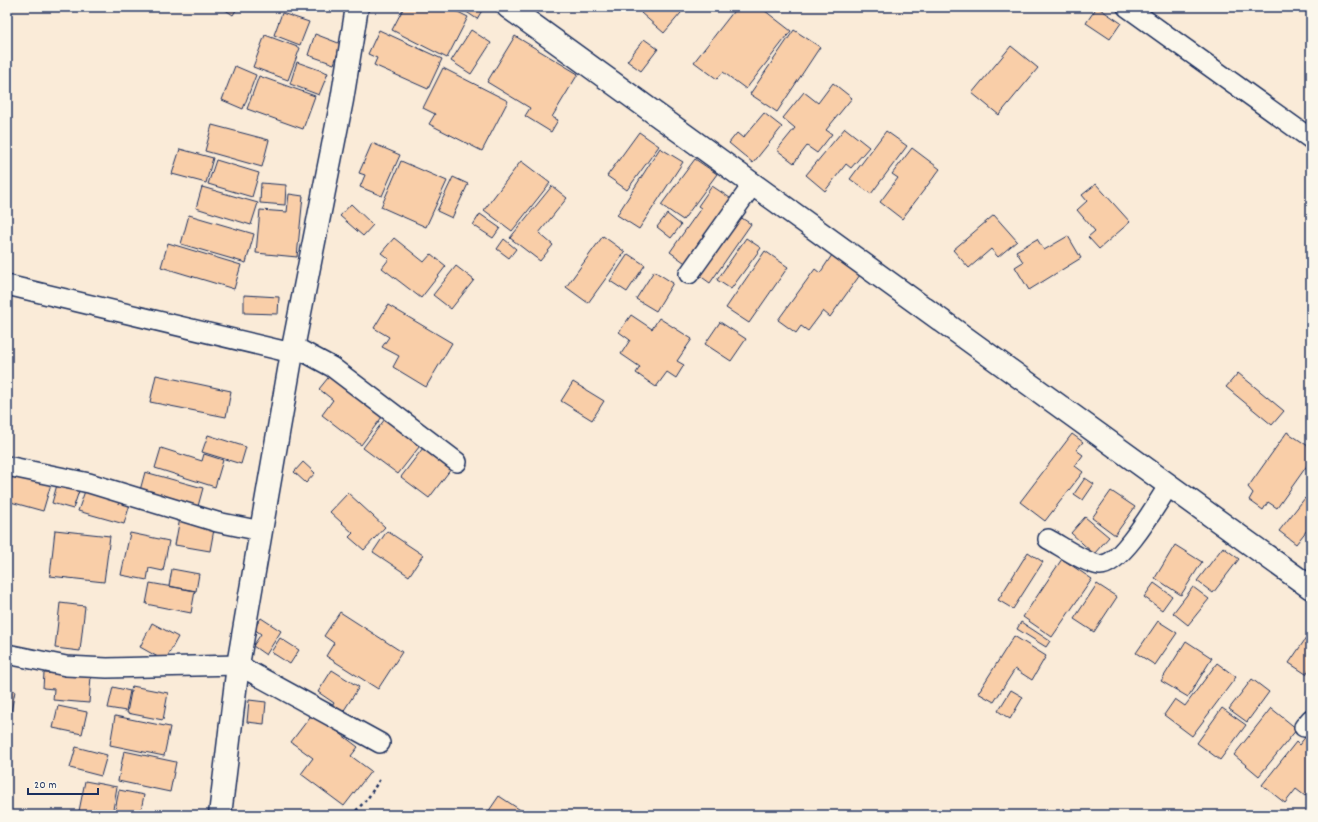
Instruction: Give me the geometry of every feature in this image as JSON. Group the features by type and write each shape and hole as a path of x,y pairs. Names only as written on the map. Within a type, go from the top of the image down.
{"street":[{"path":"220,815 238,665 260,531 292,349 342,100 357,7"},
{"path":"508,7 1311,588"},
{"path":"1127,7 1311,139"},
{"path":"688,274 753,184"},
{"path":"7,285 292,349 332,366 457,462"},
{"path":"7,466 89,483 217,522 260,531"},
{"path":"1048,539 1084,559 1099,565 1108,563 1129,545 1169,485"},
{"path":"7,654 66,666 107,668 238,665 380,743"}],"path":[{"path":"352,815 368,798 380,779"}],"building":[{"path":"221,7 238,7 233,15"},
{"path":"404,7 448,7 468,17 447,58 392,30"},
{"path":"459,7 484,7 477,19"},
{"path":"646,7 686,7 664,33 641,13"},
{"path":"737,7 760,7 791,31 746,89 723,72 717,79 694,62"},
{"path":"1097,7 1121,23 1110,39 1086,23"},
{"path":"282,13 309,22 300,45 274,35"},
{"path":"379,30 442,59 428,89 374,65 377,58 368,54"},
{"path":"471,30 491,43 471,74 451,61"},
{"path":"794,30 820,47 777,112 750,94"},
{"path":"315,34 341,44 334,64 308,55"},
{"path":"265,35 300,48 288,80 253,67"},
{"path":"515,36 578,74 552,117 558,120 551,132 525,116 530,108 487,82"},
{"path":"644,39 658,49 641,71 627,61"},
{"path":"1011,46 1038,68 999,115 972,93"},
{"path":"297,62 328,73 319,95 290,84"},
{"path":"235,66 256,75 243,109 222,100"},
{"path":"443,68 508,101 482,151 429,124 435,114 423,108"},
{"path":"259,76 315,96 303,129 247,109"},
{"path":"833,83 852,98 826,130 832,134 817,153 807,146 794,163 777,150 795,128 783,118 804,92 818,103"},
{"path":"764,113 782,127 753,163 729,143 737,133 743,138"},
{"path":"212,125 269,140 262,167 205,151"},
{"path":"845,128 869,147 851,168 846,164 825,191 806,175"},
{"path":"886,131 907,146 871,194 850,179"},
{"path":"639,132 659,146 627,190 607,176"},
{"path":"372,143 400,155 382,196 360,187 365,175 359,173"},
{"path":"660,148 683,162 639,229 617,215"},
{"path":"912,148 940,169 902,219 880,202 898,178 892,174"},
{"path":"180,149 213,158 206,183 172,174"},
{"path":"695,159 717,174 683,220 661,205"},
{"path":"216,160 259,173 252,197 208,184"},
{"path":"401,161 447,181 426,227 381,207"},
{"path":"521,161 550,183 512,231 484,210"},
{"path":"453,177 468,184 452,218 437,211"},
{"path":"261,183 286,185 285,205 260,203"},
{"path":"1096,184 1130,222 1099,249 1088,237 1095,231 1077,210 1087,201 1082,195"},
{"path":"552,186 567,198 539,233 553,245 540,261 510,238"},
{"path":"712,186 733,200 688,265 670,252 701,208 698,206"},
{"path":"202,187 258,203 251,225 196,208"},
{"path":"289,194 303,196 297,257 256,253 260,210 287,212"},
{"path":"351,204 373,225 363,236 340,216"},
{"path":"480,214 500,228 493,238 473,225"},
{"path":"667,214 681,225 671,238 657,227"},
{"path":"189,215 254,234 246,263 181,244"},
{"path":"737,215 751,224 710,283 696,273"},
{"path":"994,215 1017,241 998,257 991,249 969,268 953,250"},
{"path":"603,236 625,252 588,303 566,287"},
{"path":"1068,236 1081,258 1029,290 1015,267 1023,262 1016,251 1037,239 1044,250"},
{"path":"394,238 424,262 431,254 446,266 421,298 382,268 389,259 381,253"},
{"path":"746,238 761,248 731,289 717,280"},
{"path":"504,239 516,249 509,258 497,249"},
{"path":"168,243 241,265 234,289 161,267"},
{"path":"765,251 788,267 749,323 726,308"},
{"path":"628,254 645,265 627,292 610,281"},
{"path":"832,255 860,275 830,317 823,311 808,331 801,326 796,333 778,320 815,269 820,273"},
{"path":"456,266 474,280 451,309 433,295"},
{"path":"654,271 673,283 656,311 636,299"},
{"path":"244,295 279,297 278,314 244,313"},
{"path":"388,305 452,343 426,387 393,367 399,356 382,347 389,337 374,328"},
{"path":"631,315 652,329 659,318 692,339 677,361 684,365 676,378 667,372 656,387 636,373 640,367 621,354 630,340 619,332"},
{"path":"720,322 746,339 731,361 705,344"},
{"path":"332,373 385,413 361,445 322,415 333,400 319,389"},
{"path":"1238,373 1284,411 1272,425 1226,387"},
{"path":"156,375 231,391 226,417 150,402"},
{"path":"573,382 604,401 592,420 561,401"},
{"path":"388,415 423,442 398,474 363,448"},
{"path":"1287,432 1311,448 1311,460 1277,508 1268,502 1263,510 1249,500 1253,493 1248,487"},
{"path":"1072,434 1083,442 1076,450 1083,455 1075,466 1083,472 1045,521 1020,502"},
{"path":"208,435 246,447 241,464 202,452"},
{"path":"426,444 454,465 429,498 401,477"},
{"path":"161,448 202,461 204,454 223,460 215,487 155,468"},
{"path":"303,462 315,473 306,483 294,472"},
{"path":"145,472 203,488 197,510 139,494"},
{"path":"8,473 51,484 43,511 7,501"},
{"path":"1085,478 1094,484 1083,500 1074,494"},
{"path":"58,481 80,488 73,509 52,503"},
{"path":"86,488 131,501 124,524 78,511"},
{"path":"1111,491 1135,507 1115,535 1092,518"},
{"path":"348,493 385,527 364,550 349,537 353,533 330,512"},
{"path":"1305,498 1311,503 1311,525 1296,544 1279,531"},
{"path":"1085,517 1109,537 1094,554 1071,533"},
{"path":"180,518 215,524 210,551 175,545"},
{"path":"55,530 110,536 104,582 50,576"},
{"path":"387,531 423,555 409,576 373,552"},
{"path":"130,533 169,541 163,571 149,568 147,580 121,575"},
{"path":"1175,545 1202,562 1181,595 1155,578"},
{"path":"1223,547 1239,559 1213,593 1197,581"},
{"path":"1028,552 1043,562 1013,609 998,600"},
{"path":"1062,559 1092,579 1052,637 1023,617"},
{"path":"172,569 199,574 196,591 169,586"},
{"path":"150,583 195,591 191,613 146,604"},
{"path":"1154,583 1172,596 1162,610 1144,597"},
{"path":"1097,584 1117,597 1094,632 1074,619"},
{"path":"1193,587 1209,599 1188,625 1173,613"},
{"path":"60,603 85,606 80,651 55,648"},
{"path":"340,612 402,652 378,689 326,656 334,643 324,636"},
{"path":"261,618 281,631 266,655 253,646 261,634 254,629"},
{"path":"1158,621 1177,633 1155,665 1136,653"},
{"path":"1021,622 1050,641 1046,647 1017,629"},
{"path":"152,623 178,637 165,661 140,647"},
{"path":"1311,631 1311,667 1306,674 1289,663"},
{"path":"1014,636 1046,656 1032,680 1015,669 994,702 978,693"},
{"path":"280,638 299,650 290,664 271,652"},
{"path":"1186,641 1212,658 1188,697 1161,681"},
{"path":"1217,663 1236,677 1192,736 1164,715 1175,699 1185,706"},
{"path":"332,670 359,687 339,718 329,711 334,703 318,692"},
{"path":"44,673 91,676 89,703 53,700 54,689 43,688"},
{"path":"1252,679 1269,692 1247,722 1229,709"},
{"path":"132,686 168,693 163,720 127,713"},
{"path":"113,687 130,691 126,711 108,708"},
{"path":"7,689 15,691 10,717 7,717"},
{"path":"1011,690 1023,697 1010,719 998,711"},
{"path":"249,700 266,702 264,724 247,722"},
{"path":"58,706 87,712 82,734 53,728"},
{"path":"1222,708 1246,725 1220,760 1197,743"},
{"path":"1271,708 1297,729 1259,776 1234,755"},
{"path":"313,713 358,747 351,756 371,771 344,806 301,774 313,758 291,742"},
{"path":"115,716 170,727 164,756 110,745"},
{"path":"1311,730 1311,788 1305,796 1296,789 1285,803 1262,785 1296,742 1299,745"},
{"path":"76,747 107,755 101,776 70,768"},
{"path":"124,751 176,762 170,792 118,781"},
{"path":"85,781 117,787 112,815 79,811"},
{"path":"119,790 144,795 140,815 115,810"},
{"path":"499,796 528,815 486,815"}]}
